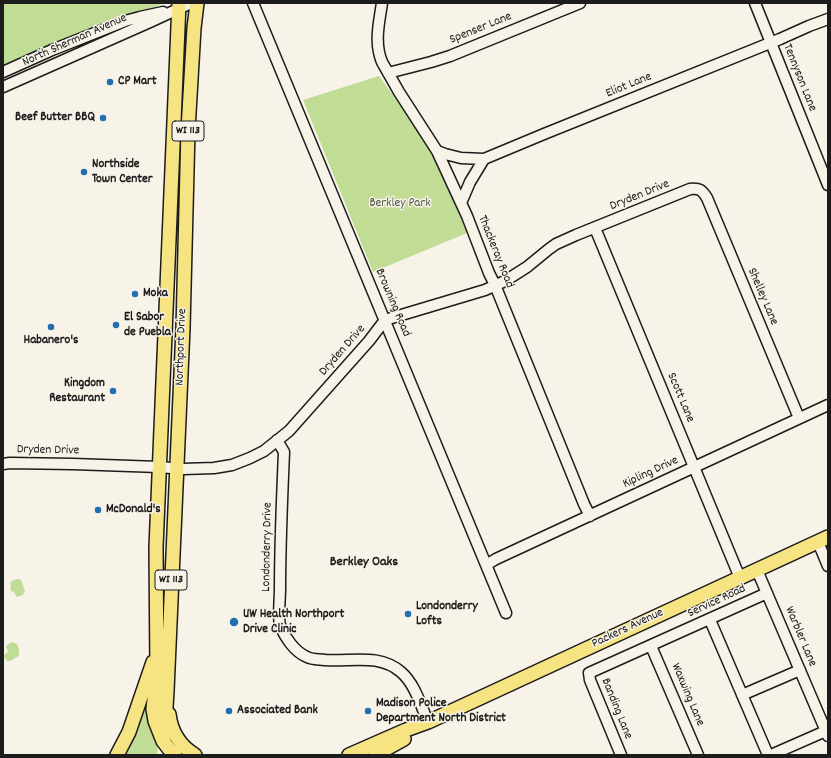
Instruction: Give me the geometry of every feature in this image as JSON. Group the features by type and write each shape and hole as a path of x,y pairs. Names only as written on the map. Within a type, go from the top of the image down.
{"main road":[{"name":"Northport Drive","path":"167,691 183,328 188,130 196,3"},
{"name":"Northport Drive","path":"163,741 153,714 157,674 156,547 179,6"},
{"path":"169,229 178,241 185,259"},
{"name":"Packers Avenue","path":"350,755 406,730 428,722 823,540"},
{"name":"WI 113","path":"117,755 129,732 156,651"},
{"path":"167,691 170,719 173,730 181,743 194,755"},
{"name":"WI 113","path":"162,755 167,691"},
{"name":"Packers Avenue","path":"375,755 404,739 428,722"},
{"path":"163,741 175,755"}],"street":[{"name":"North Sherman Avenue","path":"3,72 52,50 125,21 191,3"},
{"name":"Browning Road","path":"253,3 506,613"},
{"name":"Thackeray Road","path":"382,3 377,42 380,57 388,73 438,151 461,203 590,516"},
{"name":"Spenser Lane","path":"388,73 450,56 580,3"},
{"name":"Tennyson Lane","path":"755,3 828,185"},
{"name":"North Sherman Avenue","path":"3,87 131,31 179,6"},
{"name":"Eliot Lane","path":"438,151 460,158 484,160 544,134 828,19"},
{"path":"461,203 470,182 484,160"},
{"name":"Dryden Drive","path":"3,464 73,464 183,470 232,465 250,458 264,451 289,431 369,341 385,320 485,290 505,281 527,267 556,244 690,189 698,188"},
{"name":"Shelley Lane","path":"698,188 707,198 799,418"},
{"name":"Scott Lane","path":"595,228 740,578"},
{"name":"Kipling Drive","path":"486,565 828,405"},
{"name":"Londonderry Drive","path":"277,440 284,452 280,550 280,624 284,635 290,644 307,657 332,660 371,659 396,668 408,679 428,722"},
{"path":"823,540 828,565"},
{"name":"Warbler Lane","path":"757,570 827,732"},
{"name":"Service Road","path":"589,673 710,620 767,593"},
{"path":"710,620 768,755"},
{"name":"Waxwing Lane","path":"651,646 698,755"},
{"path":"742,695 800,670"},
{"name":"Banding Lane","path":"589,673 590,680 621,755"},
{"path":"771,755 827,732"}],"green space":[{"path":"3,3 164,3 3,73"},
{"name":"Berkley Park","path":"379,76 430,146 467,233 373,272 303,100"},
{"path":"17,579 21,580 25,591 23,595 17,597 14,592 11,591 10,583"},
{"path":"12,642 17,644 19,656 7,661 4,657 8,652 6,646"},
{"path":"149,694 159,740 157,755 123,755 137,728"}],"place":[{"name":"CP Mart","path":"110,82"},
{"name":"Beef Butter BBQ","path":"103,118"},
{"name":"Northside Town Center","path":"84,172"},
{"name":"Moka","path":"135,294"},
{"name":"El Sabor de Puebla","path":"116,325"},
{"name":"Habanero's","path":"51,327"},
{"name":"Kingdom Restaurant","path":"113,391"},
{"name":"McDonald's","path":"98,510"},
{"name":"Londonderry Lofts","path":"408,614"},
{"name":"UW Health Northport Drive Clinic","path":"234,622"},
{"name":"Associated Bank","path":"229,711"},
{"name":"Madison Police Department North District","path":"368,711"}],"district":[{"name":"Berkley Oaks","path":"364,563"}]}
